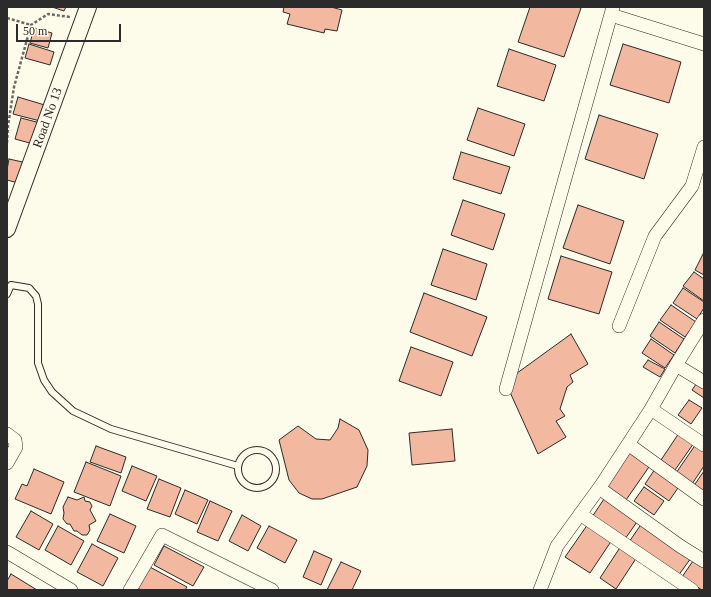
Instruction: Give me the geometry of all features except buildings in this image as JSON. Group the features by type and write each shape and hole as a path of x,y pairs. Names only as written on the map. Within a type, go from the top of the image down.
{"street":[{"path":"506,389 612,11 704,44"},
{"name":"Road No 13","path":"7,229 86,13"},
{"path":"619,326 655,236 692,186 704,147"},
{"path":"540,590 557,546 599,488 651,409 703,322"},
{"path":"676,365 704,382"},
{"path":"651,409 704,445"},
{"path":"7,434 14,440 16,447 7,463"},
{"path":"628,444 704,499"},
{"path":"599,488 680,546 704,560"},
{"path":"580,514 692,590"},
{"path":"130,590 162,535 272,590"},
{"path":"7,552 71,590"}],"lane":[{"path":"7,294 11,284 29,288 36,296 38,304 38,363 44,380 52,392 73,411 111,429 238,466"},
{"path":"262,450 272,456 276,468 275,475 273,480 262,488 250,487 240,479 238,466 240,460 249,451 262,450"}],"path":[{"path":"7,143 14,87 31,25 48,14 86,13"},
{"path":"7,18 31,25"}]}
